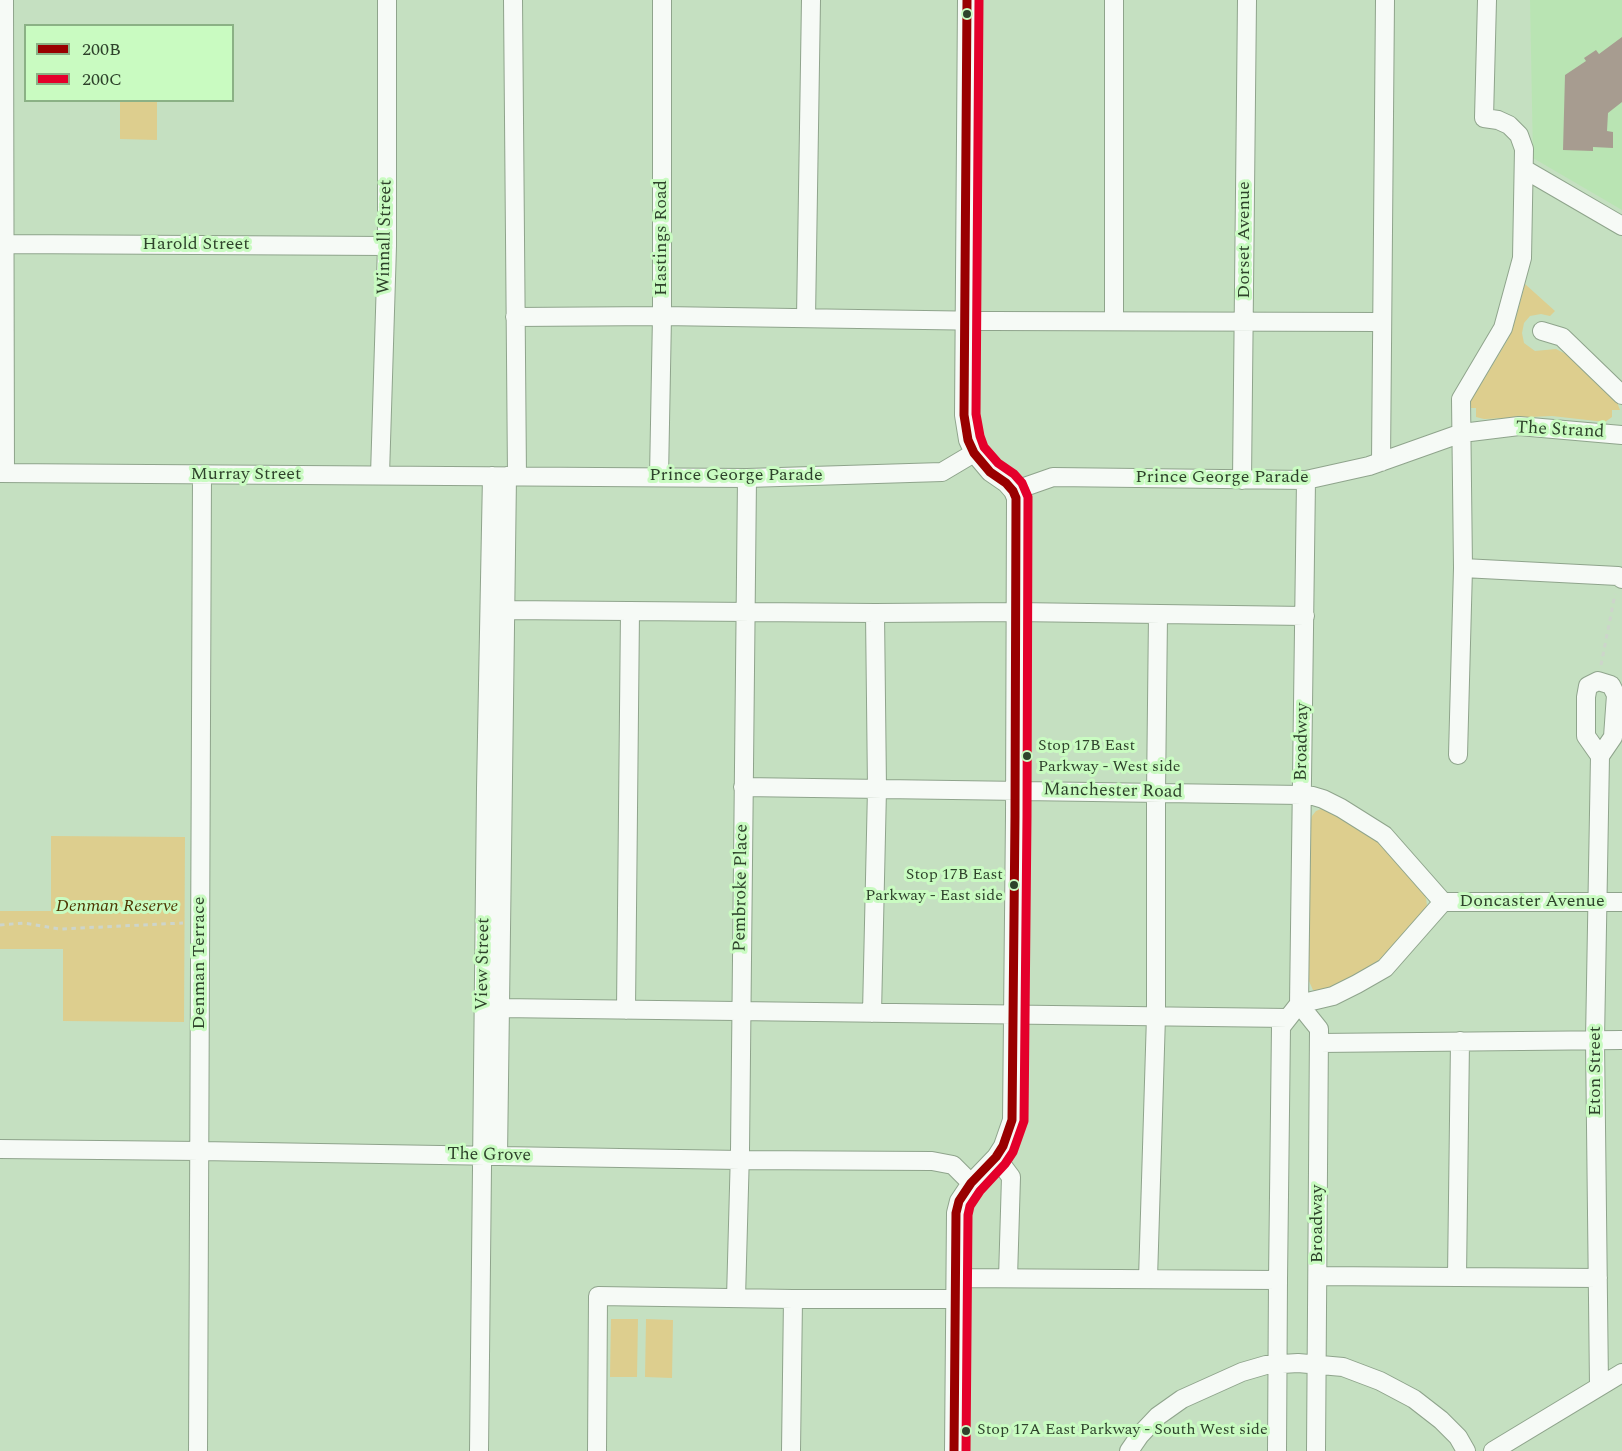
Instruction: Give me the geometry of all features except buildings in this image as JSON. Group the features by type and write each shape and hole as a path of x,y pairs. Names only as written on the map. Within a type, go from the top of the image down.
{"street":[{"path":"2,473 5,244 4,0"},
{"name":"Winnall Street","path":"380,475 387,246 387,0"},
{"path":"505,476 515,317 513,0"},
{"name":"Hastings Road","path":"660,477 662,0"},
{"path":"806,318 811,0"},
{"path":"954,1451 956,1213 959,1202 971,1183 996,1157 1003,1146 1012,1120 1013,1014 1016,498 1006,483 990,472 974,453 967,435 964,415 967,0"},
{"path":"1114,0 1114,321"},
{"name":"Dorset Avenue","path":"1242,480 1247,0"},
{"path":"1381,462 1385,0"},
{"path":"1458,755 1463,568 1461,399 1503,328 1522,258 1524,149 1519,135 1509,125 1498,120 1484,118 1487,0"},
{"path":"1524,170 1622,226"},
{"name":"Harold Street","path":"5,244 387,246"},
{"path":"515,317 662,316 1382,322"},
{"path":"1542,331 1562,337 1622,395"},
{"name":"The Strand","path":"1462,434 1519,426 1622,435"},
{"name":"Prince George Parade","path":"1013,491 1053,477 1306,480 1369,466 1462,434"},
{"name":"Prince George Parade","path":"505,476 747,478 942,472 974,453"},
{"name":"Murray Street","path":"2,473 505,476"},
{"name":"Denman Terrace","path":"198,1451 202,475"},
{"name":"View Street","path":"478,1451 490,1156 500,1008 505,476"},
{"name":"View Street","path":"490,1156 486,777 505,476"},
{"name":"Pembroke Place","path":"736,1298 740,1160 747,478"},
{"name":"Broadway","path":"1277,1451 1281,1027 1294,1011 1302,795 1306,480"},
{"path":"1463,568 1620,578"},
{"path":"505,609 1305,616"},
{"path":"626,1010 630,611"},
{"path":"872,1013 877,789 875,613"},
{"path":"1148,1279 1156,1016 1158,615"},
{"name":"Eton Street","path":"1599,1386 1595,1040 1600,756 1613,737 1616,694 1611,686 1598,681 1588,686 1586,736 1600,756"},
{"name":"Manchester Road","path":"744,787 1302,795"},
{"name":"Doncaster Avenue","path":"1302,795 1323,799 1341,807 1384,835 1443,902 1622,902"},
{"name":"Doncaster Avenue","path":"500,1008 1156,1016 1294,1011 1333,996 1385,968 1443,902"},
{"name":"Broadway","path":"1294,1011 1319,1029 1316,1451"},
{"path":"1319,1042 1622,1040"},
{"path":"1456,1277 1460,1041"},
{"name":"The Grove","path":"0,1149 932,1161 953,1165 971,1183"},
{"path":"996,1157 1011,1177 1008,1278"},
{"path":"1318,1276 1598,1278"},
{"path":"956,1278 1278,1280"},
{"path":"597,1451 598,1296 955,1299"},
{"path":"791,1451 793,1299"},
{"path":"1129,1451 1158,1416 1182,1399 1242,1372 1266,1365 1298,1363 1343,1367 1380,1381 1414,1399 1441,1420 1458,1437 1466,1451"},
{"path":"1493,1451 1622,1373"}],"path":[{"path":"1598,681 1620,578"},
{"path":"0,925 24,923 60,929 200,922"}],"shaded area":[{"path":"1530,0 1622,0 1622,210 1533,158"}],"green space":[{"path":"120,102 157,102 157,140 120,139"},
{"path":"1525,284 1555,311 1550,316 1541,314 1530,316 1524,323 1522,333 1524,343 1535,351 1556,349 1566,354 1617,402 1620,410 1612,410 1612,417 1605,422 1552,416 1484,419 1476,417 1476,408 1466,408 1507,341"},
{"path":"1321,809 1328,810 1372,836 1389,851 1423,890 1427,906 1387,953 1369,968 1319,993 1313,990 1308,979 1310,824 1312,816"},
{"name":"Denman Reserve","path":"51,836 185,837 184,1022 63,1021 63,949 0,949 0,911 51,911"},
{"path":"611,1319 638,1319 637,1377 610,1377"},
{"path":"646,1319 673,1320 672,1378 645,1377"}],"transit line":[{"name":"200B","path":"954,1451 956,1213 959,1201 971,1183 996,1157 1003,1146 1012,1120 1015,816 1016,498 1006,483 990,472 974,453 968,440 964,415 967,0"},
{"name":"200C","path":"966,1451 968,1215 970,1206 980,1191 1013,1152 1024,1121 1027,816 1028,497 1022,483 998,463 984,447 976,414 979,0"}],"place":[{"name":"Stop 17B East Parkway - West side","path":"1027,756"},
{"name":"Stop 17B East Parkway - East side","path":"1014,885"},
{"name":"Stop 17A East Parkway - South West side","path":"966,1431"}]}
